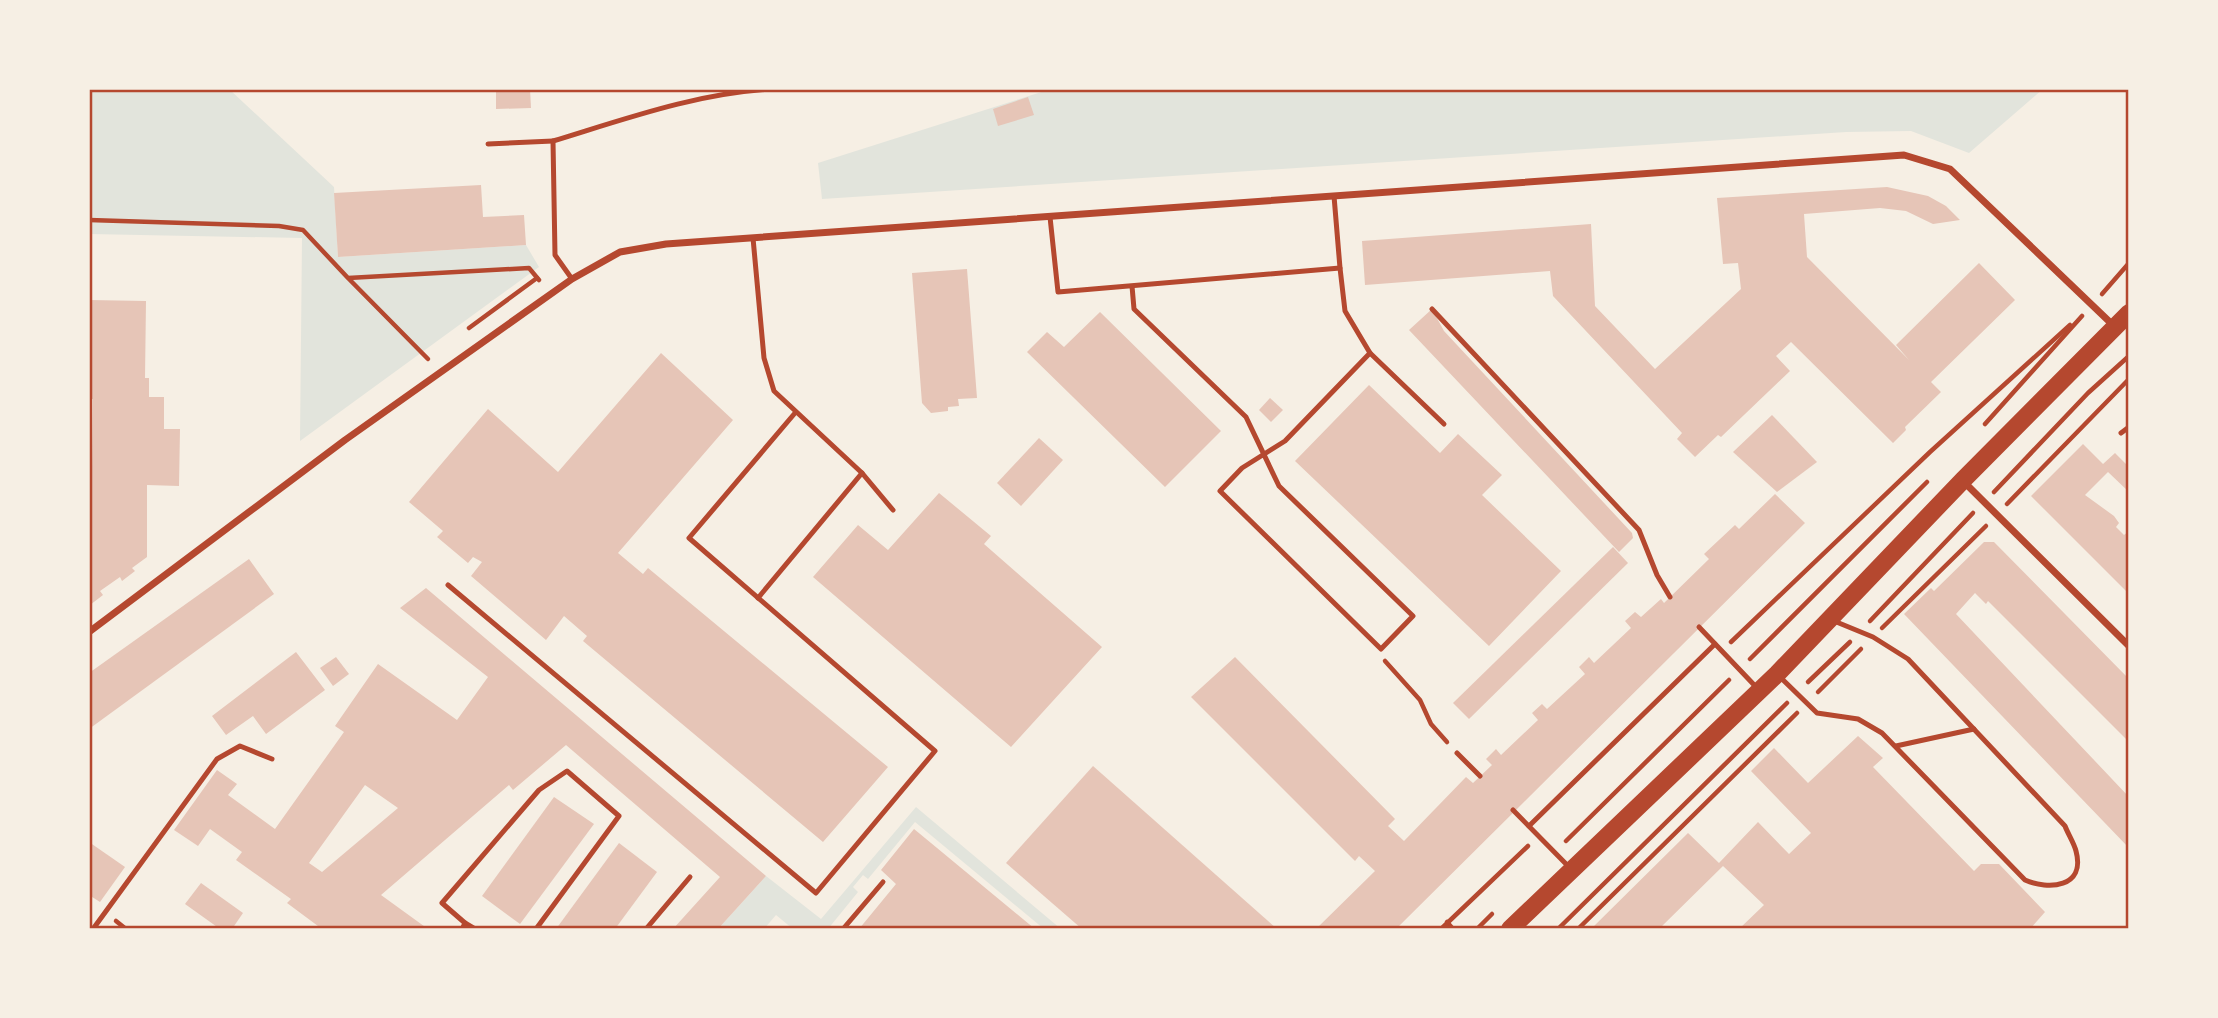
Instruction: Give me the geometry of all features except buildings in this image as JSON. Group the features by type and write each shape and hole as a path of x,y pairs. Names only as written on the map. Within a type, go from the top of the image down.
{"main road":[{"path":"1510,929 1758,689 1777,674 1962,480 2129,313"}],"street":[{"path":"89,632 345,440 551,293 620,252 666,244 1904,155 1950,169 2116,328"},
{"path":"1962,480 2129,646"}],"lane":[{"path":"488,144 553,141 688,101 742,91 772,89"},
{"path":"553,141 555,255 572,279"},
{"path":"1334,195 1345,311 1370,353 1444,424"},
{"path":"1050,217 1058,292 1340,268"},
{"path":"753,237 764,358 774,391 862,473 893,510"},
{"path":"1132,286 1134,309 1245,417 1264,455 1279,485 1413,616 1381,649 1220,491 1242,468 1264,455 1285,441 1370,353"},
{"path":"1432,309 1639,530 1657,575 1670,597"},
{"path":"448,585 816,893 935,751 689,538 795,413"},
{"path":"2121,433 2129,427"},
{"path":"758,598 862,473"},
{"path":"1777,674 1817,713 1858,719 1871,724 1896,746 2025,880 2040,886 2056,887 2068,880 2077,869 2077,852 2065,826 1908,659 1873,637 1831,620"},
{"path":"1699,627 1758,689"},
{"path":"1529,826 1715,644"},
{"path":"1896,746 1974,729"},
{"path":"93,929 217,759 240,746 272,759"},
{"path":"1457,753 1480,776"},
{"path":"475,929 463,926 442,903 539,790 567,771 619,816 536,929"},
{"path":"1513,810 1571,869"},
{"path":"646,929 690,877"},
{"path":"843,929 883,882"}],"path":[{"path":"89,220 279,226 303,230 428,359"},
{"path":"1979,430 2129,263"},
{"path":"348,278 529,268 551,293"},
{"path":"1722,651 1930,452 2091,306"},
{"path":"1578,929 1998,513 2129,379"},
{"path":"1555,852 1932,477"},
{"path":"1381,649 1387,667 1420,700 1430,724 1457,753"},
{"path":"1441,929 1539,836"},
{"path":"1478,929 1497,910"},
{"path":"1447,922 1453,929"}],"shaded area":[{"path":"89,89 229,89 334,187 338,257 526,245 539,267 300,441 302,238 89,234"},
{"path":"1051,89 2043,89 1969,153 1911,131 1846,132 822,199 818,163"},
{"path":"916,807 1061,929 1044,929 915,822 868,879 863,875 853,887 858,892 828,929 793,929 776,915 764,929 718,929 766,876 821,919"}]}
